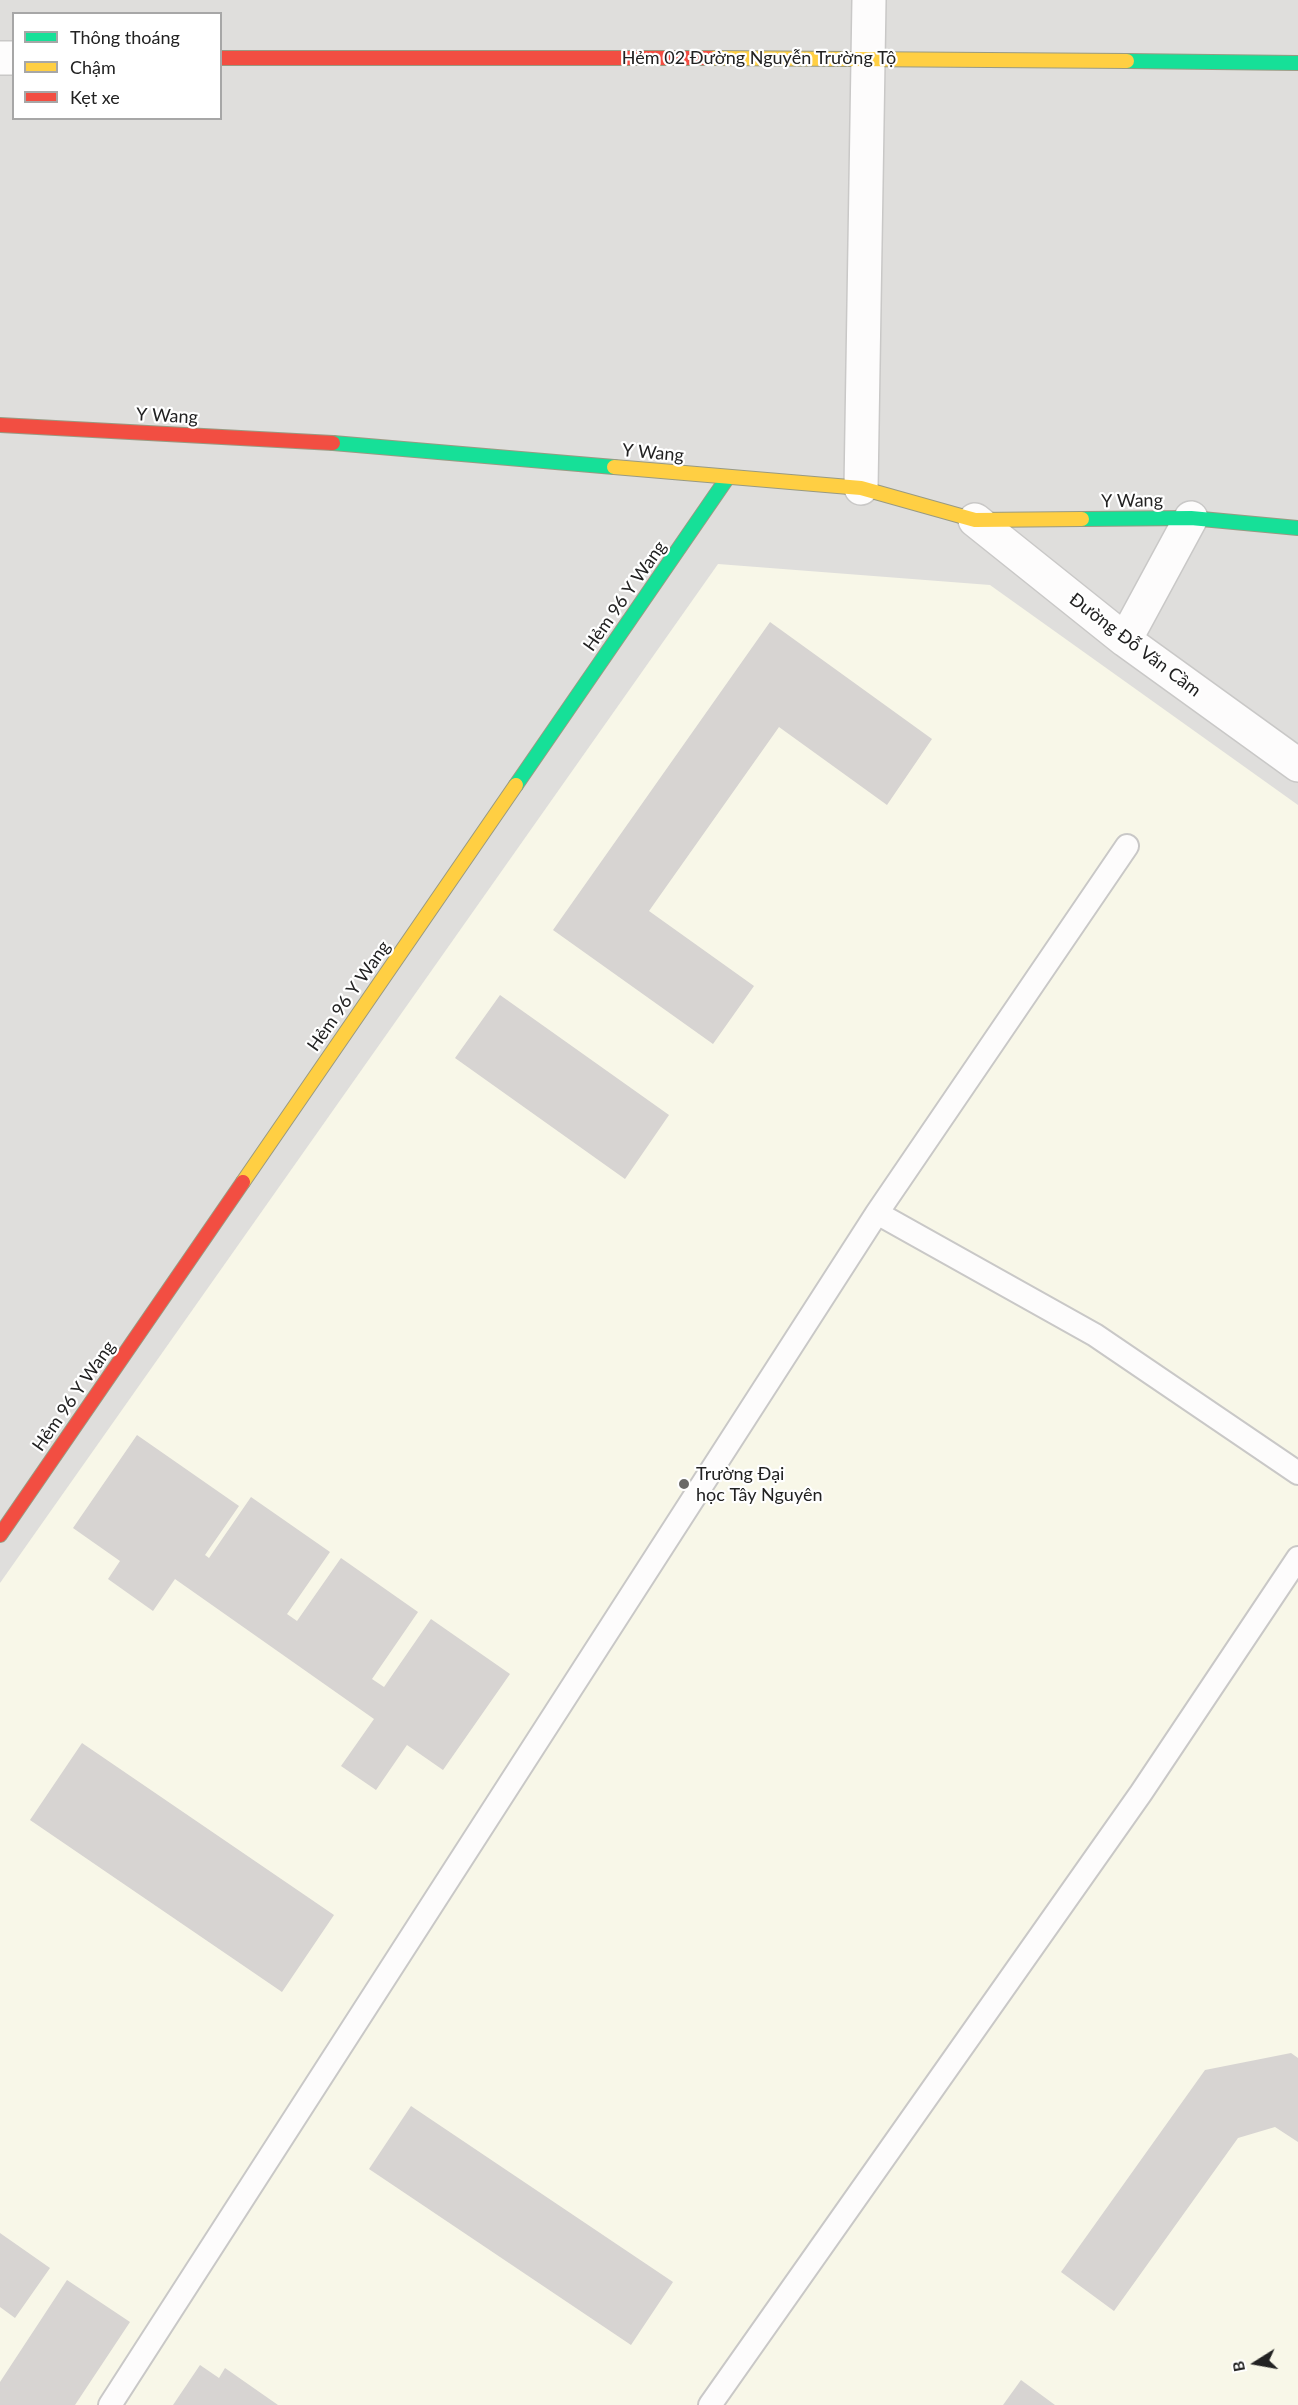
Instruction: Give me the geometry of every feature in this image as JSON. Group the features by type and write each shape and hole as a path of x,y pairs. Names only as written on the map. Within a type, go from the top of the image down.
{"street":[{"path":"861,488 869,0"},
{"name":"Hẻm 02 Đường Nguyễn Trường Tộ","path":"222,58 869,58 1298,63"},
{"name":"Y Wang","path":"0,425 356,444 861,488 975,520 1191,518 1298,528"},
{"name":"Hẻm 96 Y Wang","path":"0,1535 728,477"},
{"path":"1125,640 1191,518"},
{"name":"Đường Đỗ Văn Cầm","path":"975,520 1125,640 1298,765"}],"lane":[{"path":"110,2405 878,1213 1127,846"},
{"path":"878,1213 1095,1335 1298,1473"},
{"path":"710,2405 1140,1793 1298,1558"}],"shaded area":[{"name":"Trường Đại học Tây Nguyên","path":"0,0 1298,0 1298,2405 0,2405"},
{"name":"Trường Đại học Tây Nguyên","path":"718,564 990,585 1298,805 1298,2405 0,2405 0,1583"}],"building":[{"path":"770,622 932,739 887,805 779,727 649,911 754,986 713,1044 553,930"},
{"path":"500,995 669,1115 625,1179 455,1058"},
{"path":"137,1435 239,1506 205,1555 209,1558 251,1497 330,1552 287,1614 297,1621 341,1558 418,1612 372,1679 384,1687 431,1619 510,1674 443,1770 407,1745 376,1790 341,1766 374,1719 175,1579 153,1611 108,1579 120,1561 73,1528"},
{"path":"82,1743 334,1915 282,1992 30,1820"},
{"path":"1291,2053 1298,2058 1298,2142 1275,2127 1238,2138 1114,2311 1061,2272 1205,2070"},
{"path":"411,2106 673,2282 631,2345 369,2169"},
{"path":"0,2233 50,2268 15,2318 0,2307"},
{"path":"67,2280 130,2322 75,2405 0,2405 0,2382"},
{"path":"200,2365 219,2378 225,2368 278,2405 173,2405"},
{"path":"1021,2380 1055,2405 1003,2405"}],"traffic: fast":[{"path":"1127,61 1298,63"},
{"path":"333,443 614,467"},
{"path":"516,785 728,477"},
{"path":"1082,519 1191,518 1298,528"}],"traffic: slow":[{"path":"710,58 1127,61"},
{"path":"614,467 861,488 975,520 1082,519"},
{"path":"243,1182 516,785"}],"traffic: jam":[{"path":"222,58 710,58"},
{"path":"0,425 333,443"},
{"path":"0,1535 243,1182"}],"place":[{"name":"Trường Đại học Tây Nguyên","path":"684,1484"}]}
